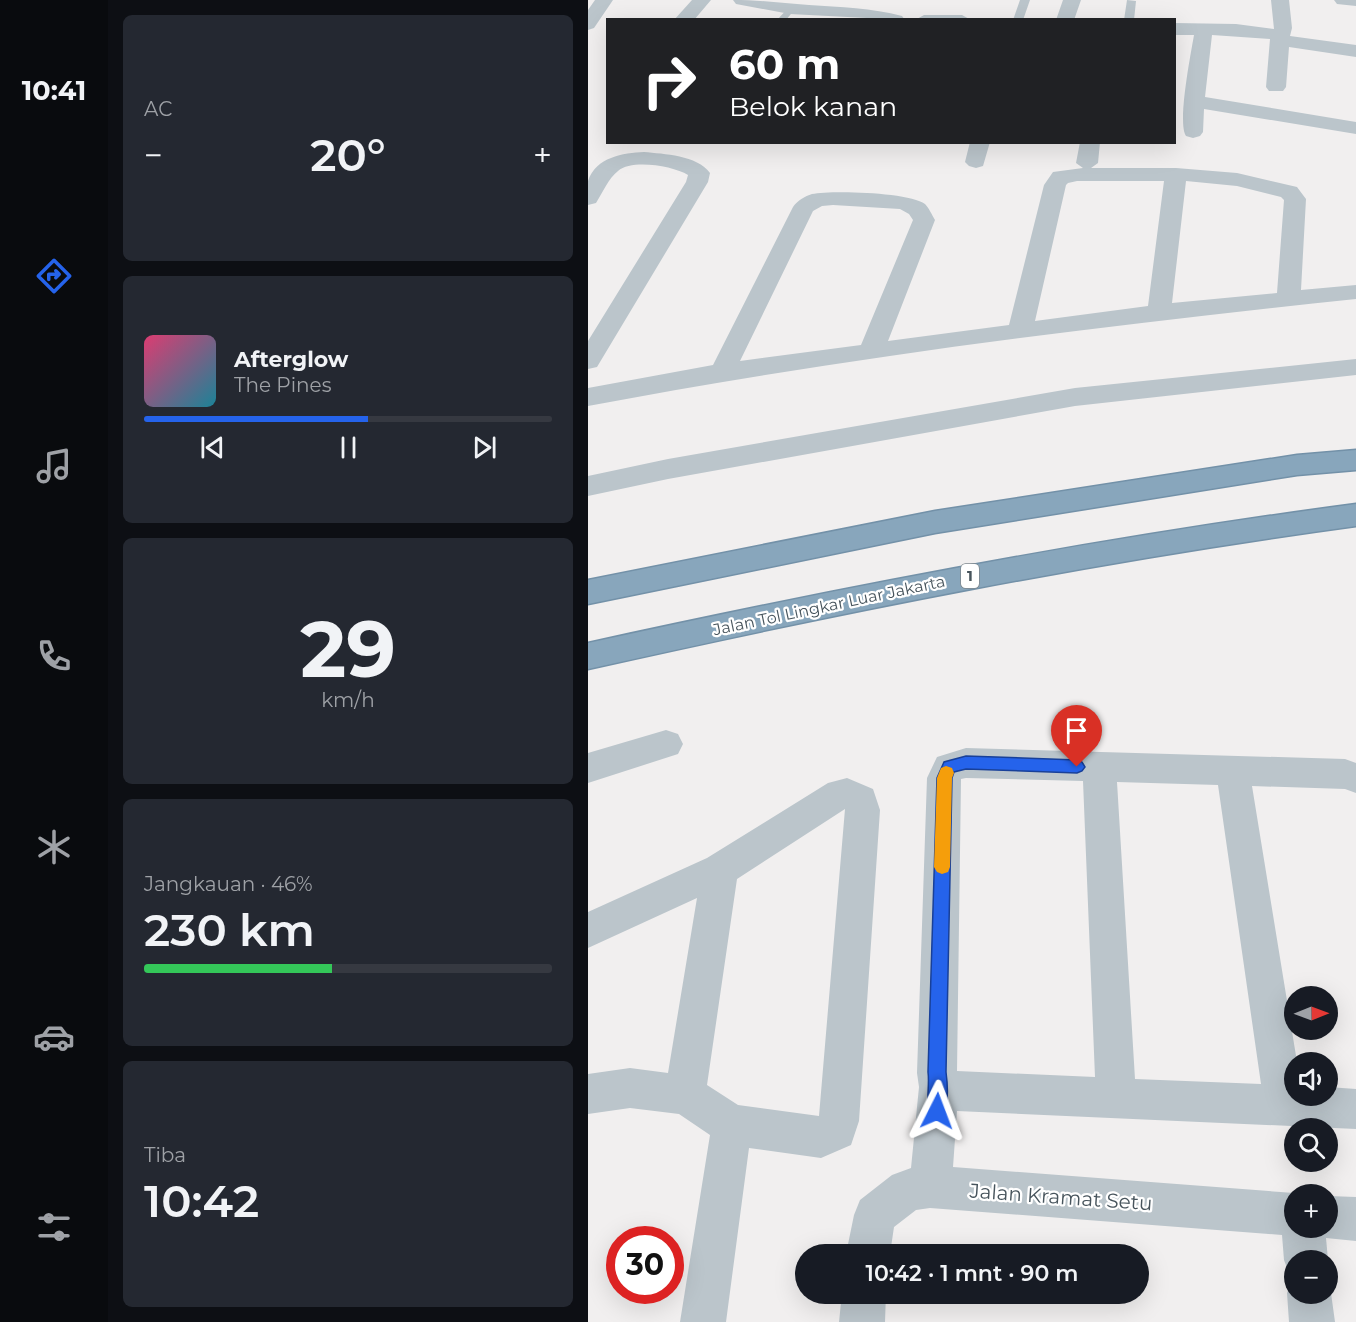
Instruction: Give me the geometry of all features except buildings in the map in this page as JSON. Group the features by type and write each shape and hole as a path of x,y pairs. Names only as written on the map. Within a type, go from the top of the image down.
{"highway":[{"path":"588,592 935,522 1297,465 1356,460"},
{"name":"Jalan Tol Lingkar Luar Jakarta","path":"588,656 852,599 1064,558 1356,515"}],"street":[{"path":"588,24 604,0"},
{"path":"685,18 702,0"},
{"path":"742,0 786,14 884,14"},
{"path":"963,18 974,0"},
{"path":"1066,18 1072,0"},
{"path":"1276,87 1280,38 1283,28 1280,0"},
{"path":"1343,0 1356,1"},
{"path":"1176,29 1203,29 1280,38 1356,51"},
{"path":"1193,132 1194,101 1203,29"},
{"path":"1194,101 1356,128"},
{"path":"1087,163 1090,144"},
{"path":"588,198 612,164 629,158 685,164 695,168 699,173 697,182 588,361"},
{"path":"1020,332 1055,185 1061,177 1176,174 1216,177 1289,192 1295,199 1289,297"},
{"path":"1159,312 1176,174"},
{"path":"722,372 804,207 816,200 833,198 904,203 917,209 924,220 871,352"},
{"path":"588,397 722,372 1159,312 1356,292"},
{"path":"588,486 668,469 1075,397 1356,367"},
{"path":"588,768 666,744"},
{"path":"930,1187 939,1087 937,1072 944,778 949,767 966,763 1345,774 1356,778"},
{"path":"1100,768 1116,1098"},
{"path":"1233,771 1284,1106"},
{"path":"588,930 720,870 840,794 847,793 861,800 863,810 839,1120 836,1130 821,1137 732,1125 685,1095 630,1088 588,1094"},
{"path":"685,1095 720,870"},
{"path":"939,1087 957,1091 1356,1108"},
{"path":"703,1322 732,1125"},
{"name":"Jalan Kramat Setu","path":"869,1244 874,1215 907,1190 930,1187 1284,1213"},
{"path":"1338,1218 1356,1219"},
{"path":"862,1322 863,1304"},
{"path":"1310,1304 1312,1322"}],"lane":[{"path":"1019,18 1024,0"},
{"path":"1129,18 1131,1"}],"slow traffic":[{"path":"942,867 946,773"}],"route":[{"path":"937,1111 944,778 949,767 966,763 1077,767"}]}
